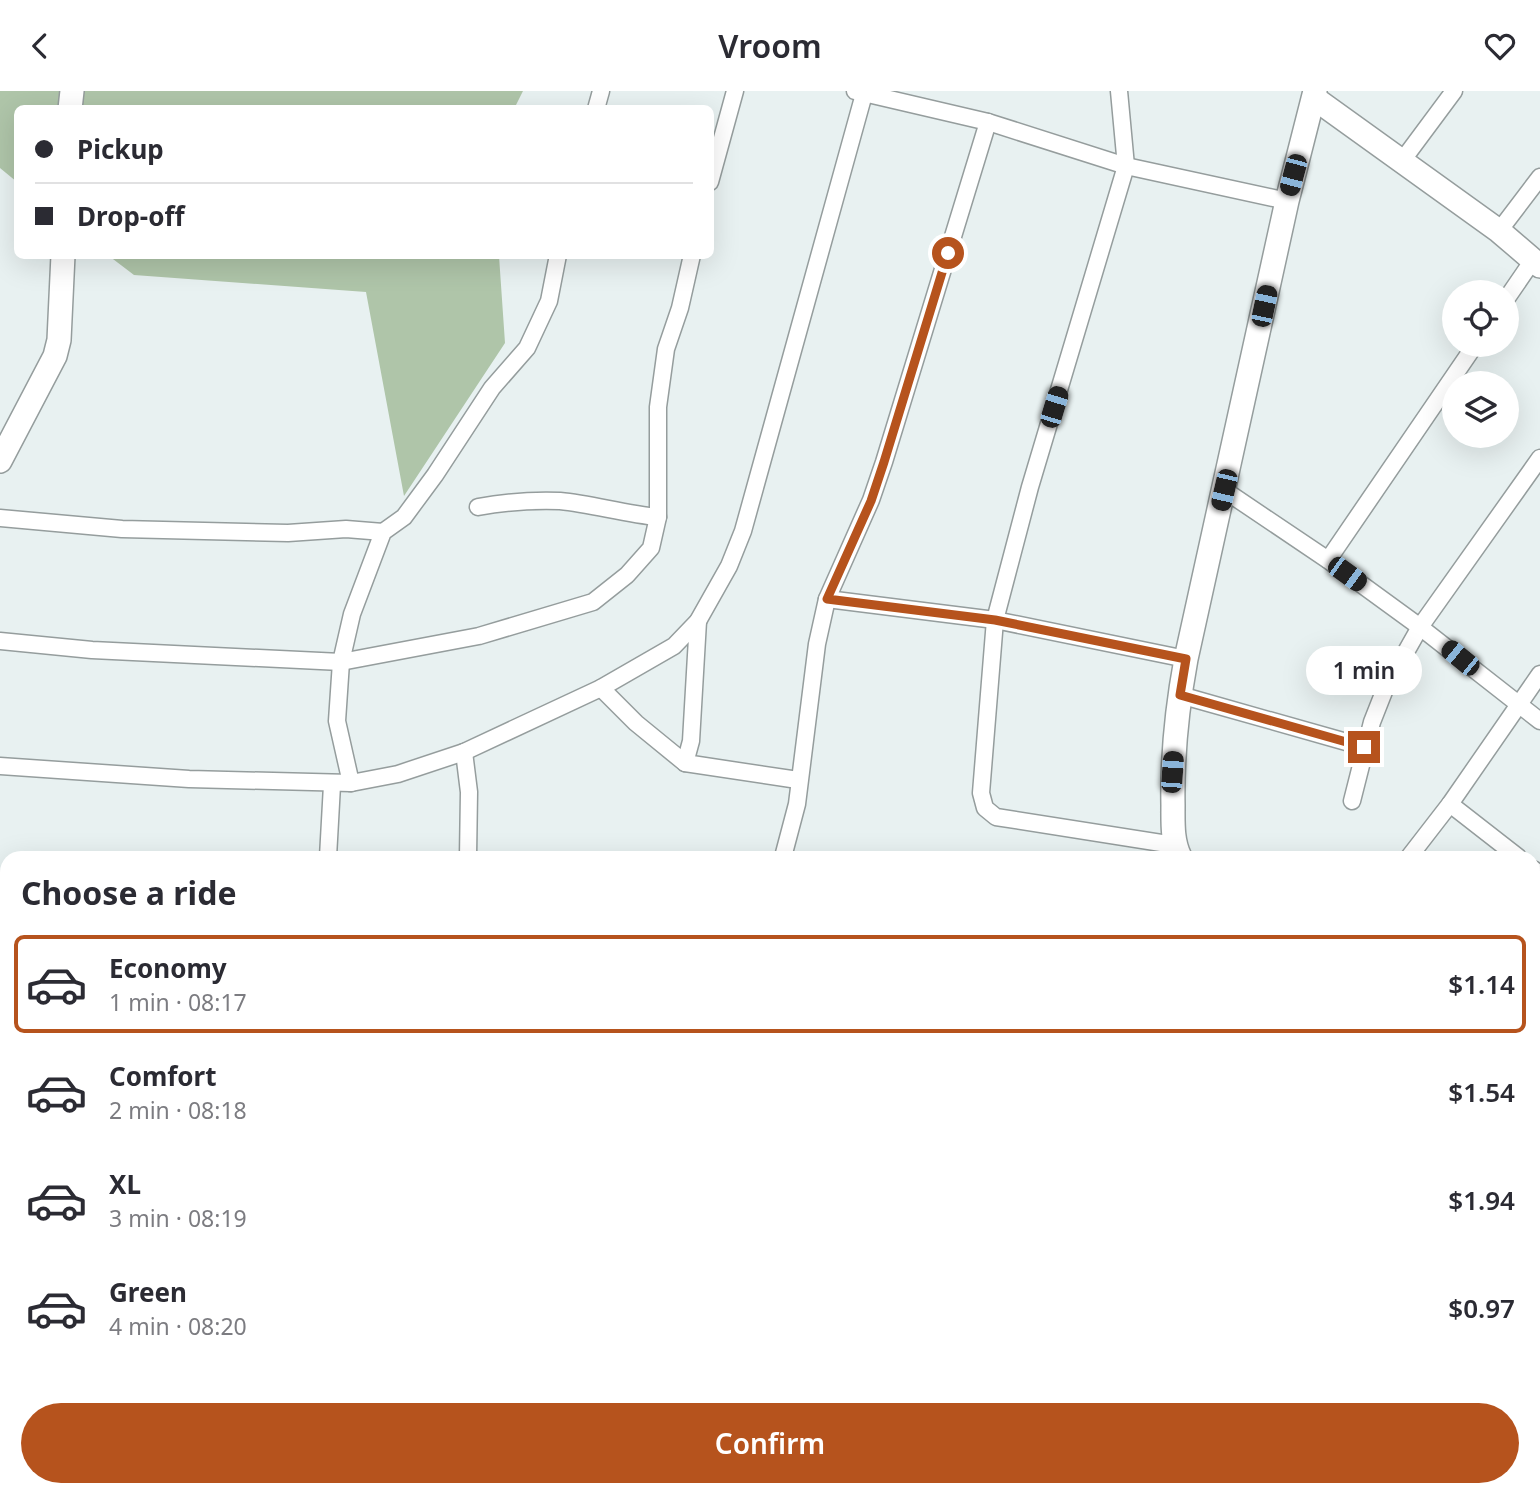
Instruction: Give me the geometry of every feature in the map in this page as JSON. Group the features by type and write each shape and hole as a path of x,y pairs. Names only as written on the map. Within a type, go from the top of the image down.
{"main road":[{"path":"1177,851 1172,772 1186,659 1287,201 1315,94 1499,231 1536,263"},
{"path":"0,461 55,356 59,340 63,259"}],"street":[{"path":"714,167 735,91"},
{"path":"1119,91 1126,166 1030,487 995,620 981,793 985,808 996,817 1177,851"},
{"path":"1402,160 1454,91"},
{"path":"0,767 188,779 332,785 351,783 398,774 464,753 601,688 674,646 698,621 729,566 743,531 859,92 988,122 1126,166 1287,201"},
{"path":"785,851 797,804 817,644 827,599 871,501 988,122"},
{"path":"1499,231 1540,177"},
{"path":"351,783 337,721 341,662 352,614 383,532 404,517 492,388 527,348 549,301 557,259"},
{"path":"0,641 92,650 341,662 479,636 593,602 627,575 651,548 658,517 658,407 666,349 680,308 691,259"},
{"path":"1519,284 1536,263"},
{"path":"1328,560 1467,357"},
{"path":"1352,801 1364,747 1385,689 1420,627 1540,459"},
{"path":"1224,490 1328,560 1420,627 1540,721"},
{"path":"478,507 537,501 563,502 658,517"},
{"path":"0,518 122,529 288,533 346,529 383,532"},
{"path":"827,599 995,620 1186,659"},
{"path":"685,763 691,741 698,621"},
{"path":"1414,851 1450,804 1540,674"},
{"path":"601,688 636,723 685,763 798,780"},
{"path":"1180,695 1364,747"},
{"path":"464,753 469,792 468,851"},
{"path":"328,851 332,785"},
{"path":"1450,804 1510,851"}],"green space":[{"path":"0,91 523,91 516,105 14,105 14,180 0,168"},
{"path":"113,259 499,259 505,343 404,496 366,292 134,275"}],"route":[{"path":"948,253 871,501 827,599 995,620 1186,659 1180,695 1364,747"}]}
